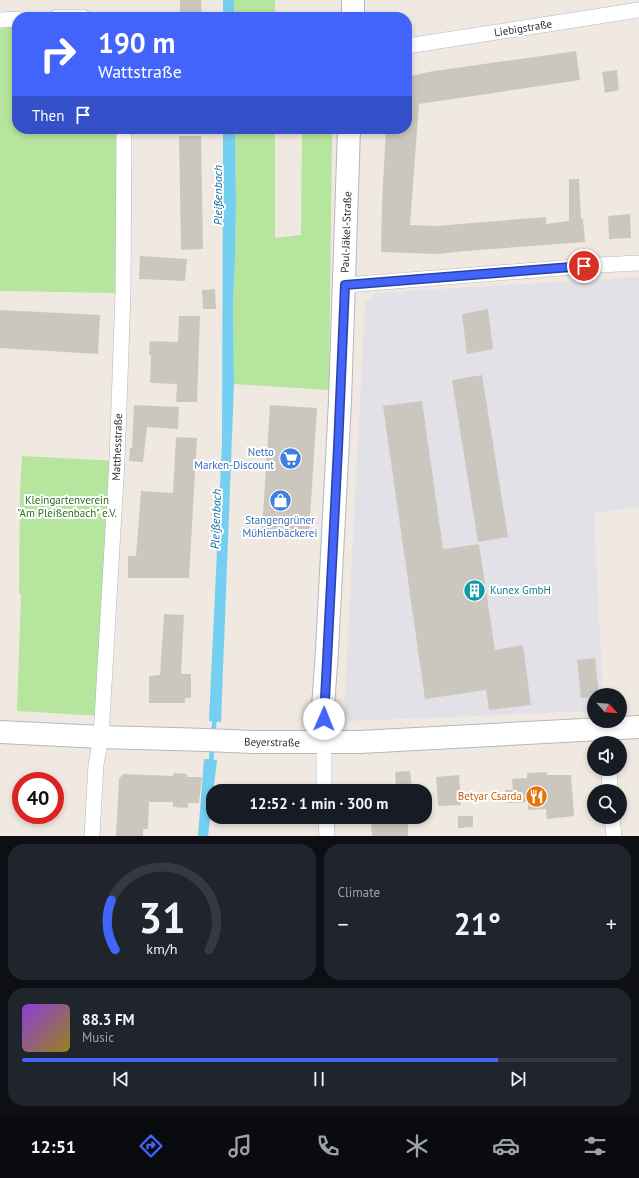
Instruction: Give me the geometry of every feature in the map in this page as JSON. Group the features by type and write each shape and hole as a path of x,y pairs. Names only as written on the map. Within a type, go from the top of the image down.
{"street":[{"path":"353,0 353,12"},
{"name":"Liebigstraße","path":"412,45 639,10"},
{"path":"0,20 12,19"},
{"name":"Matthesstraße","path":"92,836 96,764 102,737 117,461 123,293 124,134"},
{"name":"Paul-Jäkel-Straße","path":"324,784 324,698 338,448 345,285 349,134"},
{"path":"345,285 592,265 639,263"},
{"name":"Beyerstraße","path":"606,736 639,727"},
{"name":"Beyerstraße","path":"0,732 252,742 367,742 587,736"},
{"path":"326,824 327,836"},
{"path":"613,824 614,836"}],"shaded area":[{"path":"639,277 639,507 594,513 603,688 587,688 587,711 351,721 344,715 365,303 376,293"}],"green space":[{"path":"234,0 275,0 275,12 234,12"},
{"path":"12,19 12,134 124,134 123,293 0,291 0,20"},
{"path":"235,134 275,134 275,238 301,235 302,134 332,134 329,390 234,384 233,303 236,202"},
{"name":"Kleingartenverein \"Am Pleißenbach\" e.V.","path":"22,456 117,461 103,716 17,711 21,595 19,592 20,492"}],"water":[{"path":"223,0 234,0 234,12 223,12"},
{"path":"223,134 235,134 236,202 233,303 234,384 221,722 209,721 222,443"},
{"path":"204,759 217,760 214,784 206,784 206,824 209,824 208,836 198,836"}],"building":[{"path":"180,0 201,0 202,12 180,12"},
{"path":"576,51 580,80 419,104 410,225 435,226 546,217 546,224 569,221 569,179 579,179 581,219 583,219 585,242 437,254 381,252 386,134 412,134 412,76 428,72"},
{"path":"617,70 619,90 605,93 602,72"},
{"path":"179,136 201,136 203,249 181,250"},
{"path":"630,214 631,238 609,239 608,216"},
{"path":"140,256 187,259 185,281 139,279"},
{"path":"215,289 216,309 203,309 202,290"},
{"path":"488,309 493,349 467,354 462,314"},
{"path":"0,310 100,315 98,354 0,348"},
{"path":"179,316 200,316 197,402 176,402 177,384 150,383 150,341 178,342"},
{"path":"482,375 508,537 478,542 452,380"},
{"path":"422,401 443,549 479,544 495,650 523,645 531,705 489,710 486,690 425,699 383,406"},
{"path":"134,405 179,407 178,429 147,427 143,462 129,461 130,448 132,448"},
{"name":"Netto Marken-Discount","path":"270,405 317,408 309,534 262,531"},
{"path":"176,437 197,438 189,578 128,578 128,556 136,556 141,491 173,493"},
{"path":"164,614 184,615 181,674 191,674 191,698 185,698 185,703 149,703 149,676 160,675"},
{"path":"595,658 598,688 587,688 587,698 581,698 577,660"},
{"path":"410,771 412,784 396,784 395,772"},
{"path":"547,772 547,775 571,775 574,816 547,819 546,809 528,810 528,802 506,803 505,790 513,790 512,779 527,778 527,773"},
{"path":"174,773 187,774 187,777 202,777 199,803 188,803 188,808 173,807 173,802 149,802 148,829 143,829 143,836 116,836 119,779 123,774 173,776"},
{"path":"459,775 461,805 438,806 436,777"},
{"path":"458,816 473,816 473,827 458,828"},
{"path":"371,824 408,824 408,836 372,836"}],"waterway":[{"name":"Pleißenbach","path":"213,735 215,716"},
{"name":"Pleißenbach","path":"211,765 212,746"}],"place":[{"name":"Netto Marken-Discount","path":"290,458"},
{"name":"Stangengrüner Mühlenbäckerei","path":"280,500"},
{"name":"Kunex GmbH","path":"475,590"},
{"name":"Betyar Csarda","path":"537,796"}],"route":[{"path":"324,719 345,285 584,266"}]}
